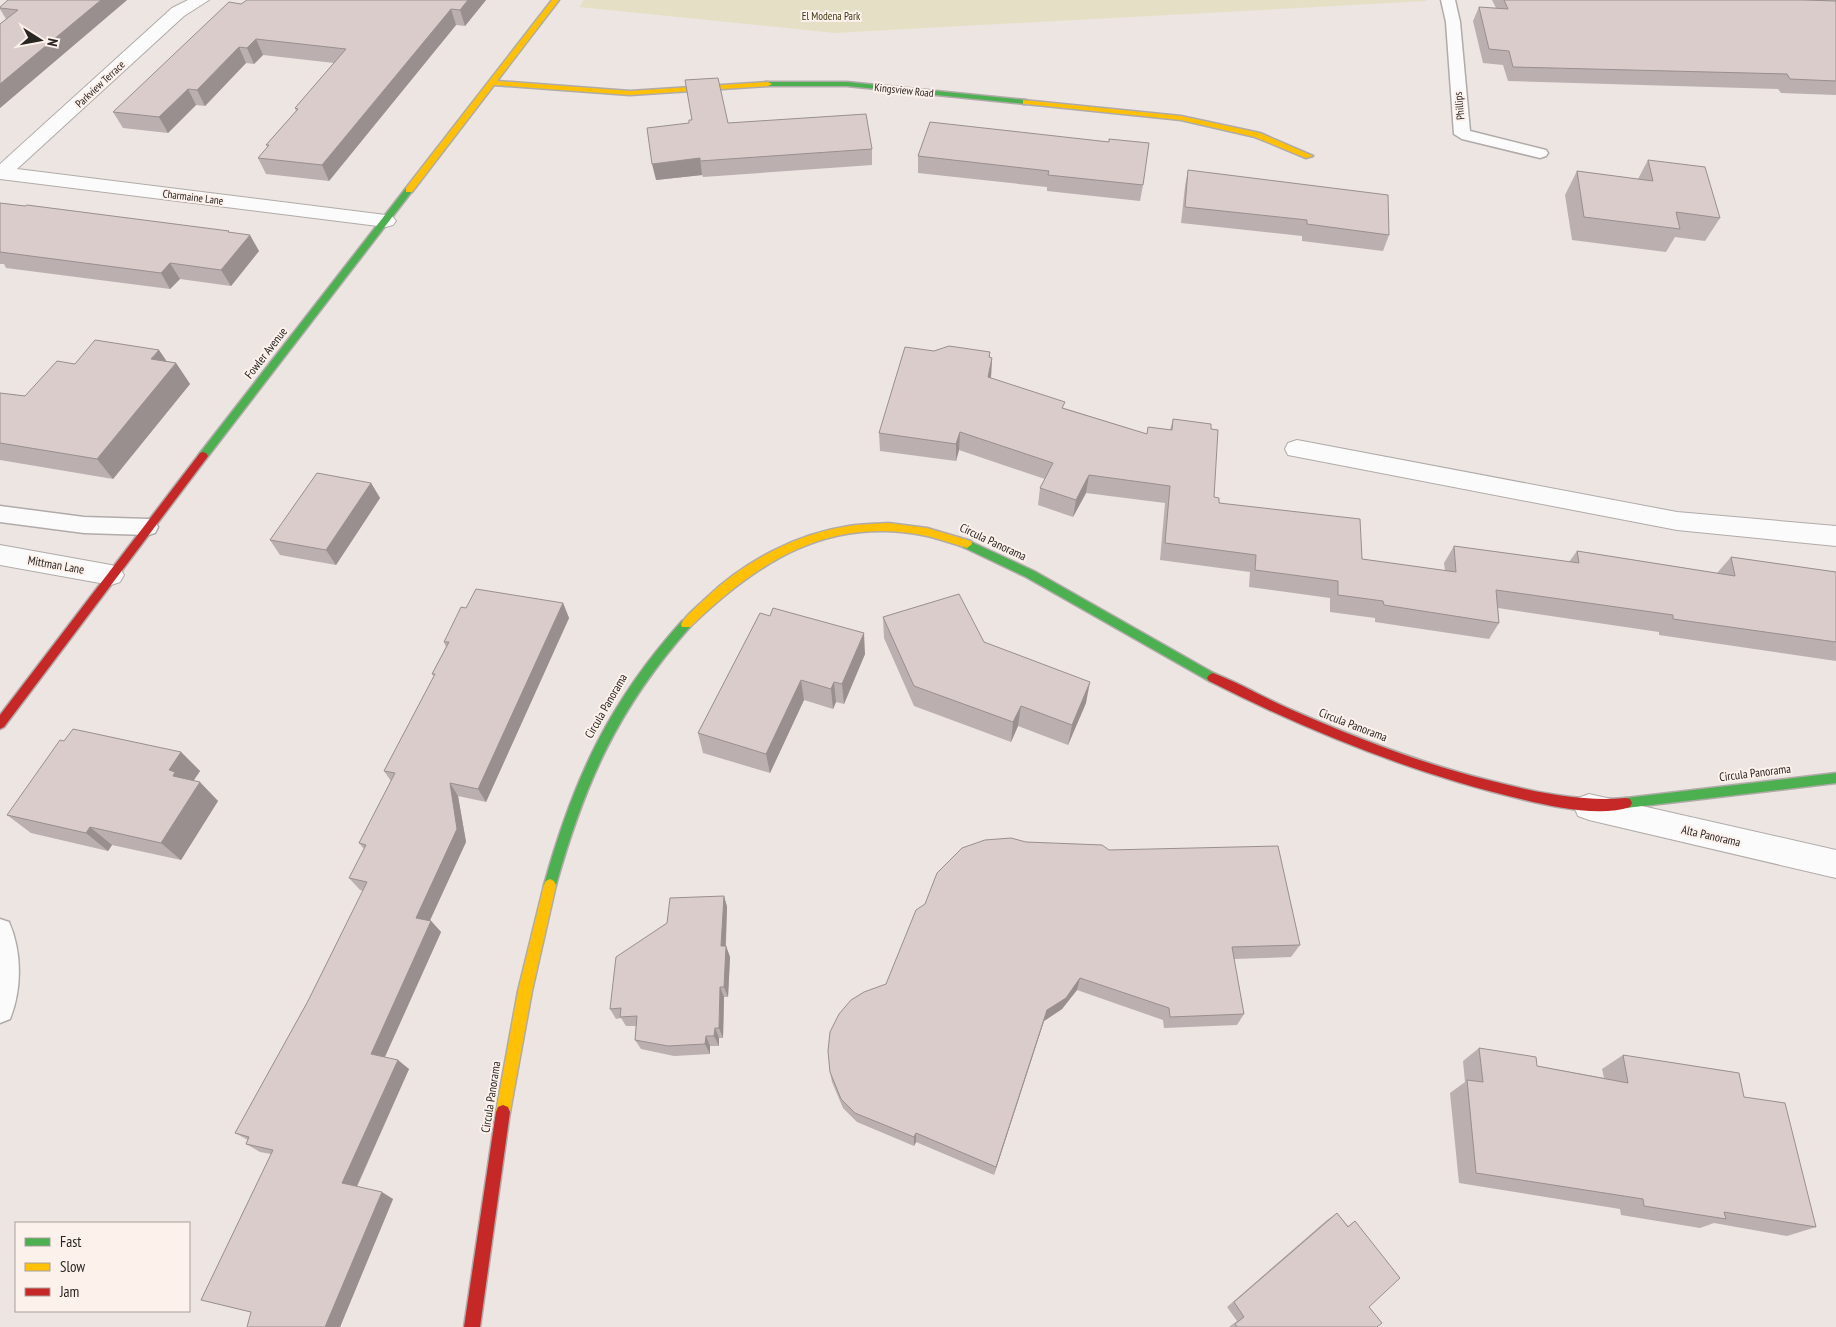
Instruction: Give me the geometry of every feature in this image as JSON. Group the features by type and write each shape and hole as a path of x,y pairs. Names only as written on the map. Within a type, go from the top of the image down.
{"street":[{"name":"Parkview Terrace","path":"1,173 178,12 200,0"},
{"name":"Fowler Avenue","path":"0,724 111,575 556,0"},
{"name":"Kingsview Road","path":"492,83 630,93 774,84 847,84 1181,118 1257,135 1309,156"},
{"name":"Charmaine Lane","path":"1,173 386,220"},
{"path":"1297,449 1676,521 1836,536"},
{"name":"Circula Panorama","path":"472,1327 506,1084 538,932 558,850 590,762 631,687 660,649 692,614 732,580 770,554 801,540 843,528 879,525 914,528 944,535 974,546 1023,570 1192,668 1330,732 1462,778 1585,806 1836,778"},
{"name":"Mittman Lane","path":"0,555 111,575"},
{"name":"Alta Panorama","path":"1585,806 1836,864"}],"lane":[{"name":"Phillips","path":"1448,0 1453,22 1462,134 1540,153"},
{"path":"0,514 84,525 148,527"},
{"path":"0,931 7,962 0,1010"}],"green space":[{"name":"El Modena Park","path":"584,0 1427,1 835,33 579,7"}],"building":[{"path":"8,0 101,0 0,84 0,24 18,10 0,8"},
{"path":"247,0 468,0 460,10 451,9 322,165 258,158 269,145 266,145 298,109 295,108 346,49 256,39 247,48 239,47 197,90 188,89 159,117 113,112 229,2 241,4"},
{"path":"1504,0 1836,1 1836,81 1790,79 1787,74 1513,67 1509,51 1489,49 1479,7 1508,9"},
{"path":"718,78 728,123 866,114 872,149 700,161 700,158 652,164 647,128 689,123 689,120 692,120 685,80"},
{"path":"930,122 1109,142 1109,139 1149,143 1143,185 1048,175 1049,171 918,156"},
{"path":"1648,160 1705,167 1720,218 1676,212 1680,229 1584,217 1577,171 1653,181"},
{"path":"1188,170 1388,195 1389,235 1307,224 1307,220 1185,207"},
{"path":"0,203 250,235 221,270 170,263 161,273 0,252"},
{"path":"95,340 159,350 151,359 176,363 97,459 0,443 0,393 25,396 57,361 75,364"},
{"path":"949,346 990,352 989,357 992,358 988,377 1065,402 1062,408 1147,434 1148,427 1172,430 1173,419 1211,424 1211,429 1218,430 1214,497 1219,498 1219,503 1360,519 1362,559 1456,572 1454,546 1579,563 1577,551 1735,576 1731,557 1836,572 1836,642 1673,619 1673,615 1496,590 1499,623 1384,605 1383,601 1338,595 1338,581 1255,570 1256,555 1165,543 1170,486 1089,475 1076,500 1040,488 1053,463 960,432 956,444 879,433 905,347 934,351"},
{"path":"317,473 371,483 326,550 270,540"},
{"path":"476,589 563,603 478,789 450,783 457,829 416,918 431,921 371,1054 398,1060 342,1183 382,1192 325,1327 247,1327 251,1312 201,1300 273,1150 246,1144 249,1137 235,1133 308,1001 367,882 349,878 366,845 359,843 395,773 384,771 435,674 432,674 449,642 444,642 461,607 466,608"},
{"path":"959,594 984,642 1090,682 1072,725 1021,706 1013,722 914,686 883,617"},
{"path":"773,608 864,633 842,684 834,682 831,689 801,680 766,754 698,733 760,613 770,616"},
{"path":"73,729 181,752 169,770 175,772 173,776 200,782 161,843 90,827 86,833 7,815 60,740 64,741"},
{"path":"1011,838 1026,842 1102,845 1109,850 1278,846 1300,945 1232,947 1244,1014 1170,1017 1169,1008 1080,978 1066,998 1047,1010 996,1167 916,1133 914,1137 855,1113 841,1099 830,1072 828,1051 830,1032 839,1014 851,1000 864,992 886,984 916,910 925,904 937,873 962,848 985,840"},
{"path":"724,896 721,946 726,946 724,987 720,987 719,1028 715,1028 714,1036 706,1036 705,1044 668,1046 635,1040 637,1016 620,1017 621,1008 610,1009 616,957 667,923 670,898"},
{"path":"1479,1048 1536,1057 1537,1066 1628,1083 1623,1055 1739,1073 1744,1097 1785,1103 1816,1227 1724,1212 1726,1219 1644,1206 1643,1199 1476,1173 1467,1080 1483,1082"},
{"path":"1337,1213 1348,1227 1355,1221 1400,1278 1369,1307 1382,1323 1377,1327 1237,1327 1235,1324 1244,1317 1234,1302"}],"traffic: fast":[{"path":"768,84 847,84 1026,102"},
{"path":"203,456 409,190"},
{"path":"967,544 1030,574 1213,678"},
{"path":"550,885 572,813 601,745 639,682 661,652 686,624"},
{"path":"1626,803 1836,778"}],"traffic: slow":[{"path":"409,190 556,0"},
{"path":"492,83 630,93 768,84"},
{"path":"1026,102 1181,118 1257,135 1309,156"},
{"path":"686,624 716,595 747,571 780,552 815,538 850,529 888,527 927,532 967,544"},
{"path":"503,1112 525,991 550,885"}],"traffic: jam":[{"path":"0,724 203,456"},
{"path":"1213,678 1283,712 1354,742 1428,768 1502,789 1563,802 1594,805 1626,803"},
{"path":"472,1327 503,1112"}]}
